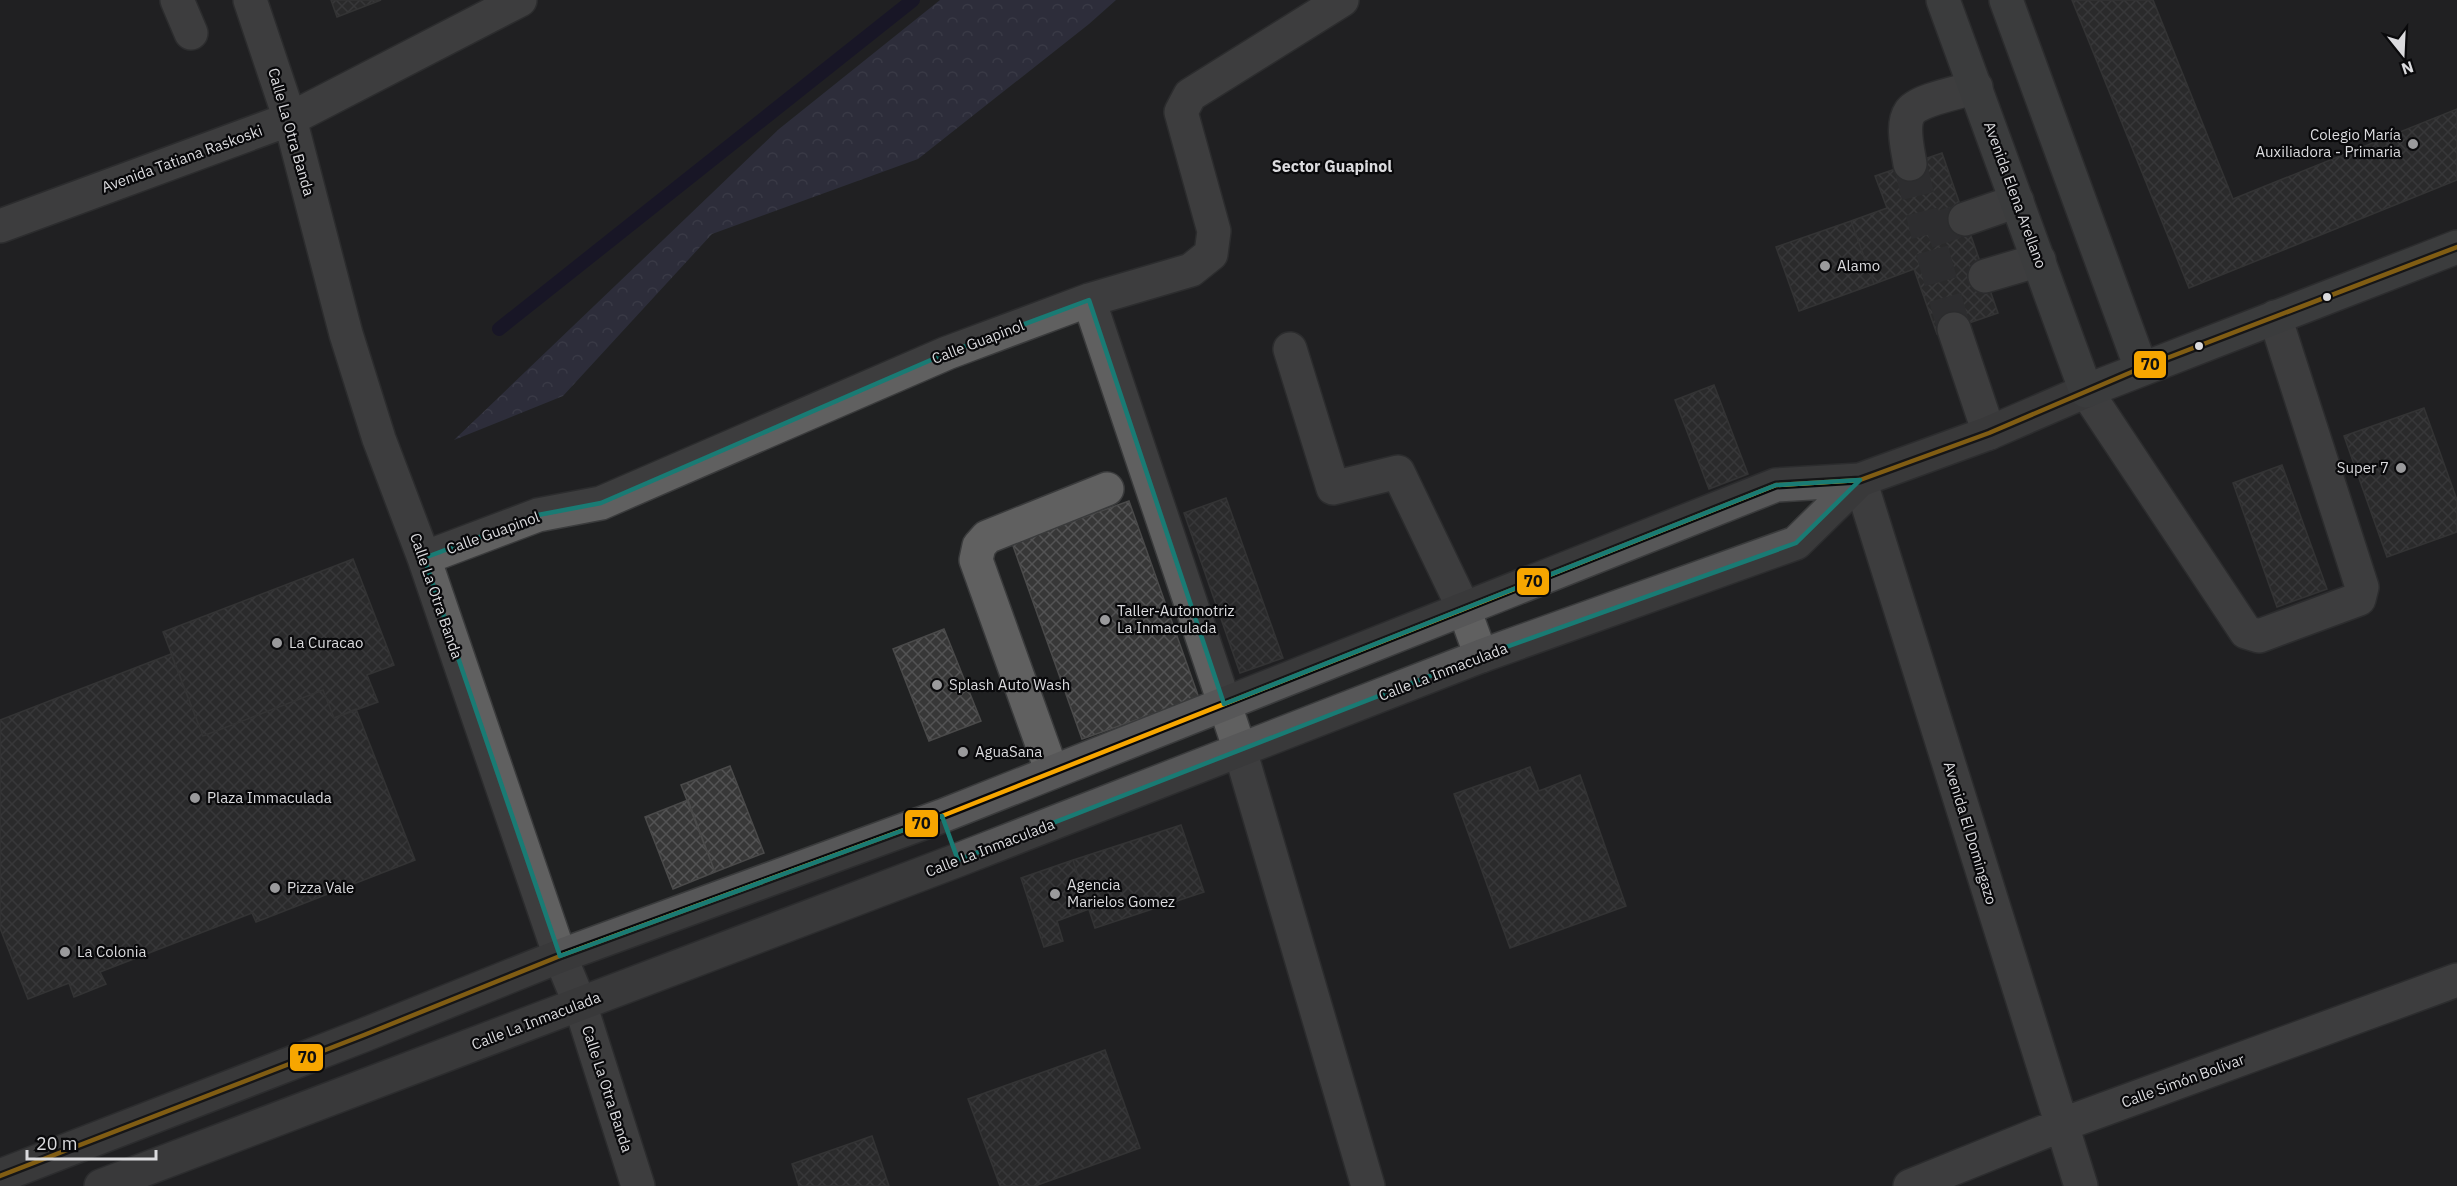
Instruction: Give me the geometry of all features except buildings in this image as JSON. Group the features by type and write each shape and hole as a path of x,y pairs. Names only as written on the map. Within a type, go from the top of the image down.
{"highway":[{"name":"Avenida Elena Arellano","path":"1943,0 2086,391"},
{"path":"2006,0 2141,368"},
{"path":"2086,391 2457,247"}],"main road":[{"name":"Calle La Inmaculada","path":"0,1176 560,956 942,816 1776,484 1860,480 1989,433 2086,391"},
{"name":"Calle La Inmaculada","path":"106,1184 958,860 1481,656 1796,543 1860,480"},
{"path":"942,816 958,860"},
{"path":"95,1139 106,1184"}],"street":[{"path":"177,0 191,33"},
{"name":"Calle La Otra Banda","path":"250,0 290,120 346,334 379,439 424,558 560,956 580,1004 638,1186"},
{"name":"Avenida Tatiana Raskoski","path":"0,226 290,120 520,0"},
{"name":"Calle Guapinol","path":"424,558 538,515 602,503 947,352 1089,300 1191,270 1211,254 1214,231 1181,112 1190,95 1342,0"},
{"path":"1910,164 1906,126 1910,112 1919,104 1976,87"},
{"path":"1965,219 2017,201"},
{"path":"1985,276 2039,260"},
{"path":"1089,300 1240,750 1368,1186"},
{"path":"2086,391 2246,632 2259,636 2359,599 2361,587 2275,317"},
{"path":"1954,329 1989,433"},
{"path":"1290,349 1333,488 1398,472 1464,609 1481,656"},
{"name":"Avenida El Domingazo","path":"1860,480 2081,1186"},
{"path":"1052,772 976,560 979,546 987,537 1107,489"},
{"name":"Calle Simón Bolívar","path":"1910,1186 2061,1125 2454,987"}],"highlighted area":[{"path":"1089,300 1224,704 1776,485 1860,480 1796,543 1481,656 958,860 942,816 560,956 424,558 538,515 601,503 947,353"}],"green space":[{"path":"940,0 1116,0 1089,24 918,159 712,234 563,396 454,440 779,129"}],"waterway":[{"path":"499,329 913,0"}],"tunnel":[{"path":"1910,164 1927,232"},
{"path":"1954,329 1927,232 1965,219"}],"transit line":[{"name":"70","path":"0,1176 364,1035 560,956 942,816 1776,485 1860,480 1989,433 2141,368 2457,247"}],"place":[{"name":"Colegio María Auxiliadora - Primaria","path":"2413,144"},
{"name":"Alamo","path":"1825,266"},
{"name":"Super 7","path":"2401,468"},
{"name":"Taller-Automotriz La Inmaculada","path":"1105,620"},
{"name":"La Curacao","path":"277,643"},
{"name":"Splash Auto Wash","path":"937,685"},
{"name":"AguaSana","path":"963,752"},
{"name":"Plaza Immaculada","path":"195,798"},
{"name":"Pizza Vale","path":"275,888"},
{"name":"Agencia Marielos Gomez","path":"1055,894"},
{"name":"La Colonia","path":"65,952"}],"district":[{"name":"Sector Guapinol","path":"1332,166"}]}
